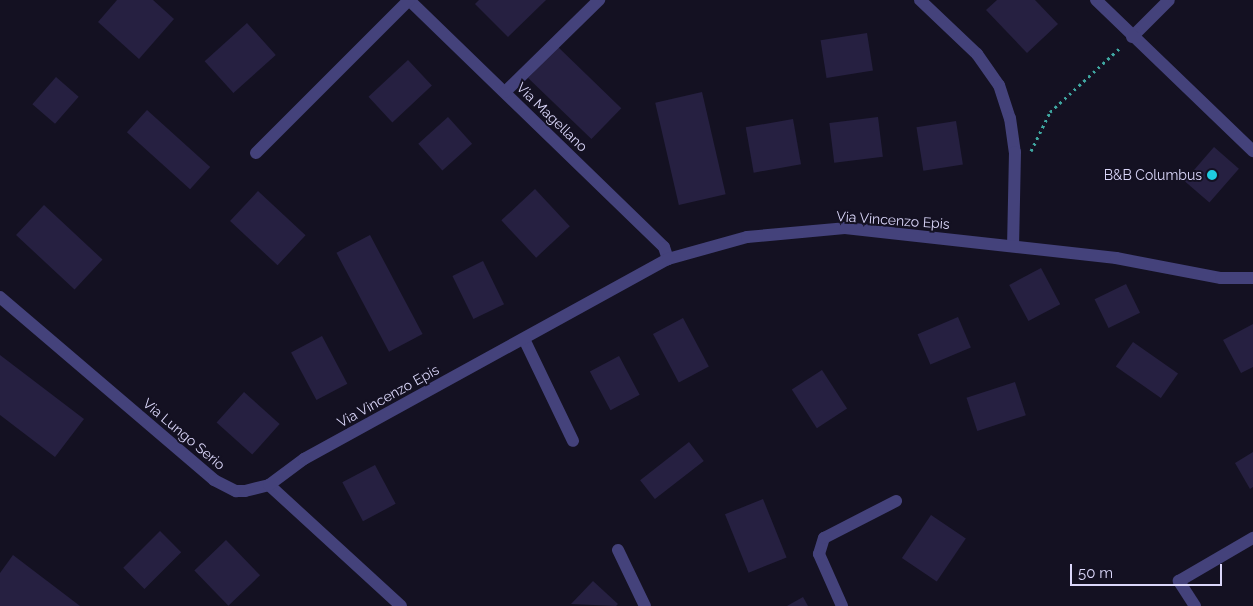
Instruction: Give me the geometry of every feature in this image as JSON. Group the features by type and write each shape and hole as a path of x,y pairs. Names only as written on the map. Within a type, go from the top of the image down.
{"street":[{"name":"Via Magellano","path":"409,0 664,247 668,259"},
{"path":"256,153 409,0"},
{"path":"505,92 599,0"},
{"path":"920,0 977,54 999,85 1010,118 1015,152 1013,246"},
{"path":"1096,0 1132,37 1253,151"},
{"path":"1132,37 1169,0"},
{"name":"Via Vincenzo Epis","path":"269,485 304,459 668,259 747,237 845,228 1116,258 1221,278 1253,278"},
{"name":"Via Lungo Serio","path":"0,297 214,480 236,491 269,485"},
{"path":"524,339 573,441"},
{"path":"269,485 401,606"},
{"path":"842,606 819,554 824,538 896,501"},
{"path":"1195,606 1179,581 1253,538"},
{"path":"618,550 645,606"}],"path":[{"path":"1015,152 1033,151 1050,112 1132,37"}],"building":[{"path":"117,0 153,0 174,19 139,59 98,22"},
{"path":"479,0 546,0 508,37 475,4"},
{"path":"997,0 1035,0 1058,24 1027,53 986,10"},
{"path":"247,23 276,55 233,93 205,61"},
{"path":"867,33 873,71 827,78 821,40"},
{"path":"558,47 621,108 591,139 528,78"},
{"path":"408,60 432,86 392,122 369,97"},
{"path":"56,77 79,97 55,124 32,104"},
{"path":"702,92 726,194 679,205 655,103"},
{"path":"147,110 210,167 190,189 127,132"},
{"path":"448,117 472,144 442,171 418,144"},
{"path":"878,117 883,157 834,163 829,123"},
{"path":"793,119 801,164 754,173 746,127"},
{"path":"956,121 963,164 923,171 916,127"},
{"name":"B&B Columbus","path":"1214,147 1239,169 1209,203 1184,181"},
{"path":"535,189 570,226 536,258 501,220"},
{"path":"258,191 306,235 278,265 230,221"},
{"path":"44,205 103,260 75,290 16,235"},
{"path":"370,235 423,334 389,352 336,253"},
{"path":"483,261 504,304 473,319 452,276"},
{"path":"1041,268 1060,304 1028,321 1009,285"},
{"path":"1126,284 1140,313 1109,328 1095,299"},
{"path":"958,317 971,347 930,365 917,334"},
{"path":"683,318 709,367 679,383 653,334"},
{"path":"1253,324 1253,367 1241,373 1223,340"},
{"path":"322,336 347,384 316,400 291,352"},
{"path":"1133,342 1178,374 1161,398 1116,367"},
{"path":"0,355 84,419 55,457 0,415"},
{"path":"619,356 640,395 611,410 590,371"},
{"path":"822,370 847,409 817,428 792,390"},
{"path":"1015,382 1026,415 977,431 966,398"},
{"path":"244,392 280,424 252,455 217,422"},
{"path":"689,442 704,461 655,499 640,480"},
{"path":"1253,452 1253,487 1250,489 1235,463"},
{"path":"375,465 396,504 363,521 342,482"},
{"path":"763,499 787,557 749,573 725,514"},
{"path":"931,515 966,538 937,582 902,558"},
{"path":"160,531 181,552 144,589 123,568"},
{"path":"226,540 260,575 228,606 194,571"},
{"path":"13,555 80,606 0,606 0,573"},
{"path":"593,581 618,604 616,606 571,604"},
{"path":"803,597 808,606 787,606"}],"place":[{"name":"B&B Columbus","path":"1212,175"}]}
